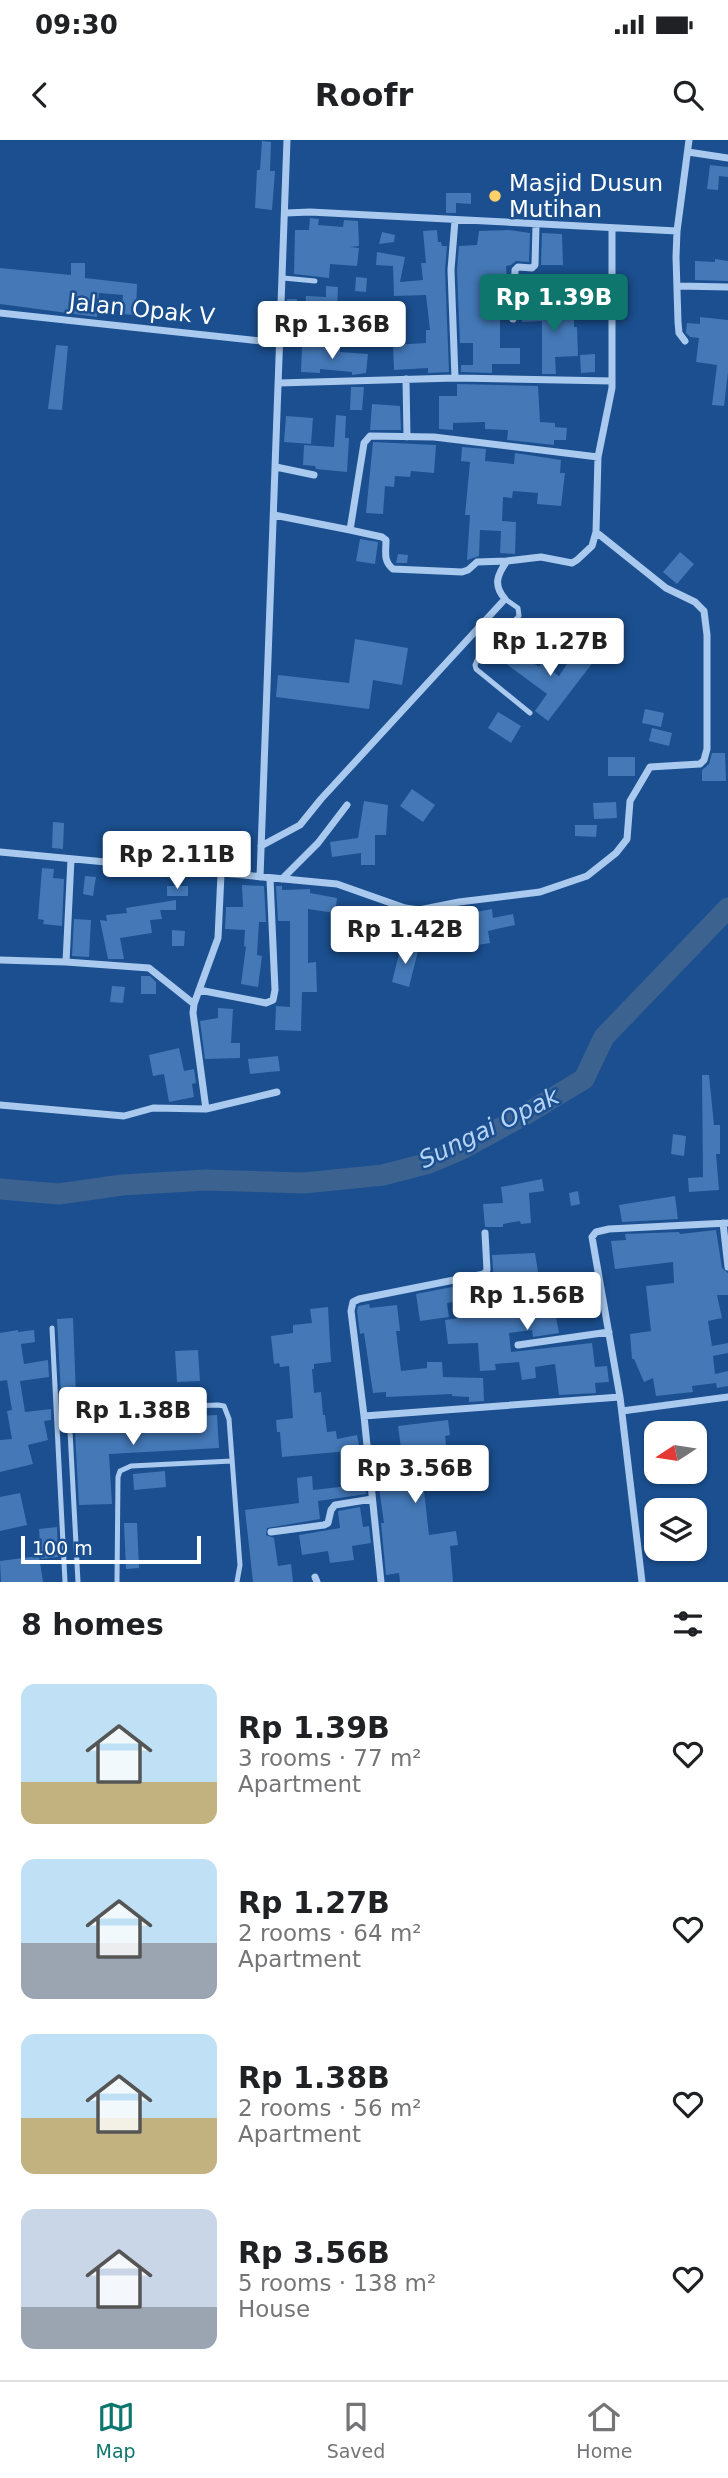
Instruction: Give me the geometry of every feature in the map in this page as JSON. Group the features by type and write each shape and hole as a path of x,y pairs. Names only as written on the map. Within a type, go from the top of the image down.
{"street":[{"path":"260,877 287,140"},
{"path":"685,341 679,329 677,231 689,140"},
{"path":"688,152 728,158"},
{"path":"286,213 310,212 677,231"},
{"path":"454,220 451,270 455,378"},
{"path":"513,319 515,269 535,265 536,225"},
{"path":"274,515 382,537 386,540 385,556 393,569 462,572 477,562 541,558 572,563 577,561 592,546 596,532 598,457 612,381 612,229"},
{"path":"678,286 728,287"},
{"name":"Jalan Opak V","path":"0,313 280,343"},
{"path":"279,383 455,378 612,381"},
{"path":"407,379 407,437"},
{"path":"349,530 366,439 375,435 434,437 598,457"},
{"path":"276,467 314,475"},
{"path":"0,852 337,884 405,908 419,910 540,892 587,876 616,853 627,839 630,801 650,767 694,766 704,760 706,749 707,635 704,611 695,602 666,588 596,532"},
{"path":"261,846 300,825 505,599 497,585 499,573 507,561"},
{"path":"282,879 318,843 346,805"},
{"path":"66,962 71,859"},
{"path":"206,1105 194,1027 194,1003 218,937 221,874"},
{"path":"199,990 266,1003 273,1000 275,990 270,879"},
{"path":"0,960 149,968 194,1003"},
{"path":"0,1105 111,1116 135,1114 153,1108 206,1105 277,1092"},
{"path":"642,1582 620,1396 592,1237 596,1232 609,1229 725,1223 728,1267"},
{"path":"381,1582 351,1311 353,1302 484,1274 487,1270 485,1234"},
{"path":"518,1345 610,1332"},
{"path":"364,1416 620,1396"},
{"path":"622,1411 728,1397"},
{"path":"271,1532 324,1525 328,1523 335,1505 372,1499"}],"lane":[{"path":"283,278 315,281"},
{"path":"505,599 518,608 519,616 478,658 475,665 476,669 530,713"},
{"path":"52,1328 65,1582"},
{"path":"78,1582 70,1431 74,1415 87,1410 224,1406 229,1419 240,1565 237,1582"},
{"path":"117,1582 120,1471 131,1466 232,1461"}],"building":[{"path":"262,141 271,142 270,171 275,171 272,210 255,208"},
{"path":"710,165 728,167 728,177 719,176 718,190 707,189"},
{"path":"446,193 471,193 471,204 456,203 456,213 446,213"},
{"path":"310,218 319,219 318,225 343,227 344,220 358,221 359,246 350,247 359,248 357,266 330,264 329,278 294,274 295,230 309,230"},
{"path":"437,230 438,242 447,246 445,270 449,372 428,373 428,368 394,370 393,345 426,343 426,330 430,330 426,295 394,296 393,266 376,265 377,252 405,257 400,282 423,280 421,263 426,263 423,231"},
{"path":"509,230 530,233 529,262 516,261 506,266 508,299 500,299 500,348 520,348 520,364 492,364 492,373 461,372 461,365 473,365 473,343 460,343 457,270 459,246 477,245 479,231"},
{"path":"382,232 395,235 394,242 379,244"},
{"path":"542,233 562,234 563,265 541,265"},
{"path":"715,259 728,261 728,281 695,280 695,261 715,262"},
{"path":"71,263 85,263 85,278 137,284 136,315 121,314 123,295 99,293 97,317 0,304 0,268 71,275"},
{"path":"356,277 367,278 366,292 355,291"},
{"path":"326,286 338,287 337,311 305,308 306,296 326,297"},
{"path":"287,299 297,299 296,312 287,312"},
{"path":"521,305 536,305 536,309 574,309 578,356 555,357 556,374 542,374 542,321 522,322"},
{"path":"367,317 399,319 397,339 365,336"},
{"path":"700,317 728,320 728,372 724,406 712,405 717,365 696,362 699,338 690,337 686,333 687,323 700,324"},
{"path":"56,345 68,346 62,410 48,409"},
{"path":"302,346 340,348 340,352 368,354 366,373 352,375 352,372 320,369 320,373 301,372"},
{"path":"595,354 595,372 581,373 580,355"},
{"path":"457,384 538,386 540,422 555,423 555,427 567,428 566,440 554,440 554,445 507,440 508,430 485,429 485,422 453,423 453,430 439,429 439,396 457,396"},
{"path":"351,387 364,387 362,410 350,410"},
{"path":"372,404 400,406 401,430 370,430"},
{"path":"336,415 346,416 345,438 349,438 347,472 303,465 304,445 334,447"},
{"path":"286,416 313,418 311,444 284,442"},
{"path":"373,442 436,445 434,473 411,471 410,477 395,476 394,487 385,486 383,514 366,513"},
{"path":"462,447 486,449 485,461 514,464 515,453 561,460 560,473 565,473 561,506 537,504 538,493 513,491 512,498 503,497 502,521 516,522 515,554 500,553 501,531 480,530 479,556 467,560 470,515 465,515 470,462 461,461"},
{"path":"360,539 378,542 375,564 356,561"},
{"path":"680,552 694,564 677,584 663,572"},
{"path":"398,554 408,555 407,563 396,563"},
{"path":"355,639 408,648 402,685 373,680 369,709 276,697 278,675 349,683"},
{"path":"511,647 539,667 541,663 559,676 577,649 594,661 548,721 535,711 547,694 501,660"},
{"path":"645,709 664,713 661,727 642,723"},
{"path":"498,712 521,726 511,743 488,728"},
{"path":"652,728 672,733 669,746 649,741"},
{"path":"712,753 725,753 726,781 702,781 702,770 709,764"},
{"path":"608,757 635,757 635,776 608,776"},
{"path":"412,789 435,805 423,822 400,806"},
{"path":"364,801 388,805 386,835 375,835 375,865 361,865 361,853 332,857 330,842 358,838"},
{"path":"616,802 617,818 594,819 593,803"},
{"path":"53,822 64,823 63,849 52,848"},
{"path":"575,825 597,825 596,837 575,836"},
{"path":"42,868 54,869 53,878 64,879 62,926 43,924 44,920 38,919"},
{"path":"85,876 96,877 93,896 83,894"},
{"path":"242,885 264,886 266,922 259,922 257,955 262,956 258,987 241,984 246,947 245,930 225,929 226,907 243,907"},
{"path":"167,886 188,886 188,896 167,896"},
{"path":"276,886 282,886 282,890 310,889 310,893 337,898 335,913 308,909 308,963 316,962 317,992 302,992 301,1031 275,1030 276,1006 290,1007 290,921 278,921"},
{"path":"176,900 176,910 160,910 162,919 150,920 152,933 120,938 124,959 108,959 100,920 107,921 106,915 127,913 126,908"},
{"path":"348,909 371,911 368,940 346,937"},
{"path":"492,909 493,918 513,914 515,925 488,931 490,943 465,947 460,915"},
{"path":"74,919 91,920 89,957 72,956"},
{"path":"172,930 185,931 184,946 172,946"},
{"path":"401,946 418,951 409,987 392,982"},
{"path":"141,976 150,976 156,982 156,994 141,994"},
{"path":"112,986 125,987 123,1003 110,1002"},
{"path":"218,1008 233,1009 231,1043 240,1043 240,1058 205,1059 200,1021 218,1018"},
{"path":"179,1048 184,1071 194,1069 194,1097 169,1102 164,1074 153,1076 149,1055"},
{"path":"278,1056 280,1071 250,1074 248,1059"},
{"path":"702,1075 709,1075 714,1125 720,1125 720,1154 716,1154 719,1190 689,1192 688,1178 703,1177"},
{"path":"673,1134 686,1136 684,1156 671,1154"},
{"path":"542,1179 544,1191 529,1193 531,1223 521,1224 520,1221 503,1224 503,1227 485,1227 483,1204 503,1203 501,1187"},
{"path":"578,1191 580,1204 571,1206 569,1193"},
{"path":"675,1196 678,1219 622,1222 619,1205"},
{"path":"716,1230 722,1268 728,1273 728,1295 717,1295 722,1318 708,1321 712,1346 728,1343 728,1353 713,1356 715,1374 728,1371 728,1386 717,1388 716,1383 692,1386 693,1392 656,1396 653,1378 644,1382 632,1359 630,1334 651,1331 646,1286 674,1283 673,1262 615,1269 611,1241 626,1240 625,1234 680,1234"},
{"path":"535,1253 544,1309 554,1307 559,1333 533,1337 532,1330 509,1333 511,1352 592,1343 595,1367 607,1366 609,1382 595,1383 596,1393 559,1395 555,1364 535,1367 536,1378 522,1380 519,1362 495,1364 496,1370 480,1371 478,1343 448,1344 445,1320 521,1309 518,1292 512,1293 510,1280 494,1282 492,1255"},
{"path":"483,1281 485,1297 447,1303 449,1317 420,1321 416,1294"},
{"path":"369,1304 370,1308 397,1305 400,1331 396,1331 401,1371 427,1368 427,1362 442,1362 443,1377 483,1378 484,1401 469,1402 469,1397 452,1394 386,1397 386,1392 373,1393 364,1333 360,1334 357,1311 358,1306"},
{"path":"328,1307 331,1362 314,1364 314,1393 321,1392 327,1432 336,1431 337,1439 357,1435 360,1450 282,1457 276,1420 293,1418 289,1366 280,1367 279,1363 274,1364 271,1336 293,1333 293,1325 312,1323 310,1309"},
{"path":"73,1318 76,1395 61,1395 57,1319"},
{"path":"34,1330 35,1342 21,1344 24,1364 48,1360 49,1377 20,1381 25,1412 51,1409 51,1420 44,1421 48,1440 28,1445 33,1464 0,1472 0,1440 12,1439 7,1411 12,1410 7,1380 0,1381 0,1333"},
{"path":"198,1350 200,1381 177,1382 175,1351"},
{"path":"217,1415 219,1448 109,1454 112,1504 79,1505 75,1432 78,1422"},
{"path":"448,1420 450,1435 445,1436 450,1479 423,1482 429,1535 456,1531 458,1545 450,1546 453,1582 400,1582 399,1573 386,1575 381,1523 384,1523 375,1459 402,1455 398,1426"},
{"path":"165,1471 166,1487 134,1490 133,1474"},
{"path":"312,1476 313,1490 348,1486 347,1483 364,1481 366,1494 318,1501 320,1519 267,1528 266,1535 274,1538 278,1566 291,1564 293,1582 253,1582 245,1510 299,1503 297,1478"},
{"path":"20,1493 27,1525 0,1531 0,1497"},
{"path":"360,1507 363,1527 369,1526 371,1543 352,1546 354,1560 330,1563 328,1551 302,1555 299,1535 340,1528 338,1511"},
{"path":"124,1523 137,1523 139,1568 126,1569"},
{"path":"57,1527 58,1557 41,1559 39,1529"},
{"path":"39,1556 43,1582 1,1582 0,1561"}],"waterway":[{"name":"Sungai Opak","path":"0,1189 59,1194 122,1185 206,1180 304,1183 383,1175 429,1163 462,1149 584,1079 604,1037 728,908"}],"place":[{"name":"Masjid Dusun Mutihan","path":"495,196"}]}
